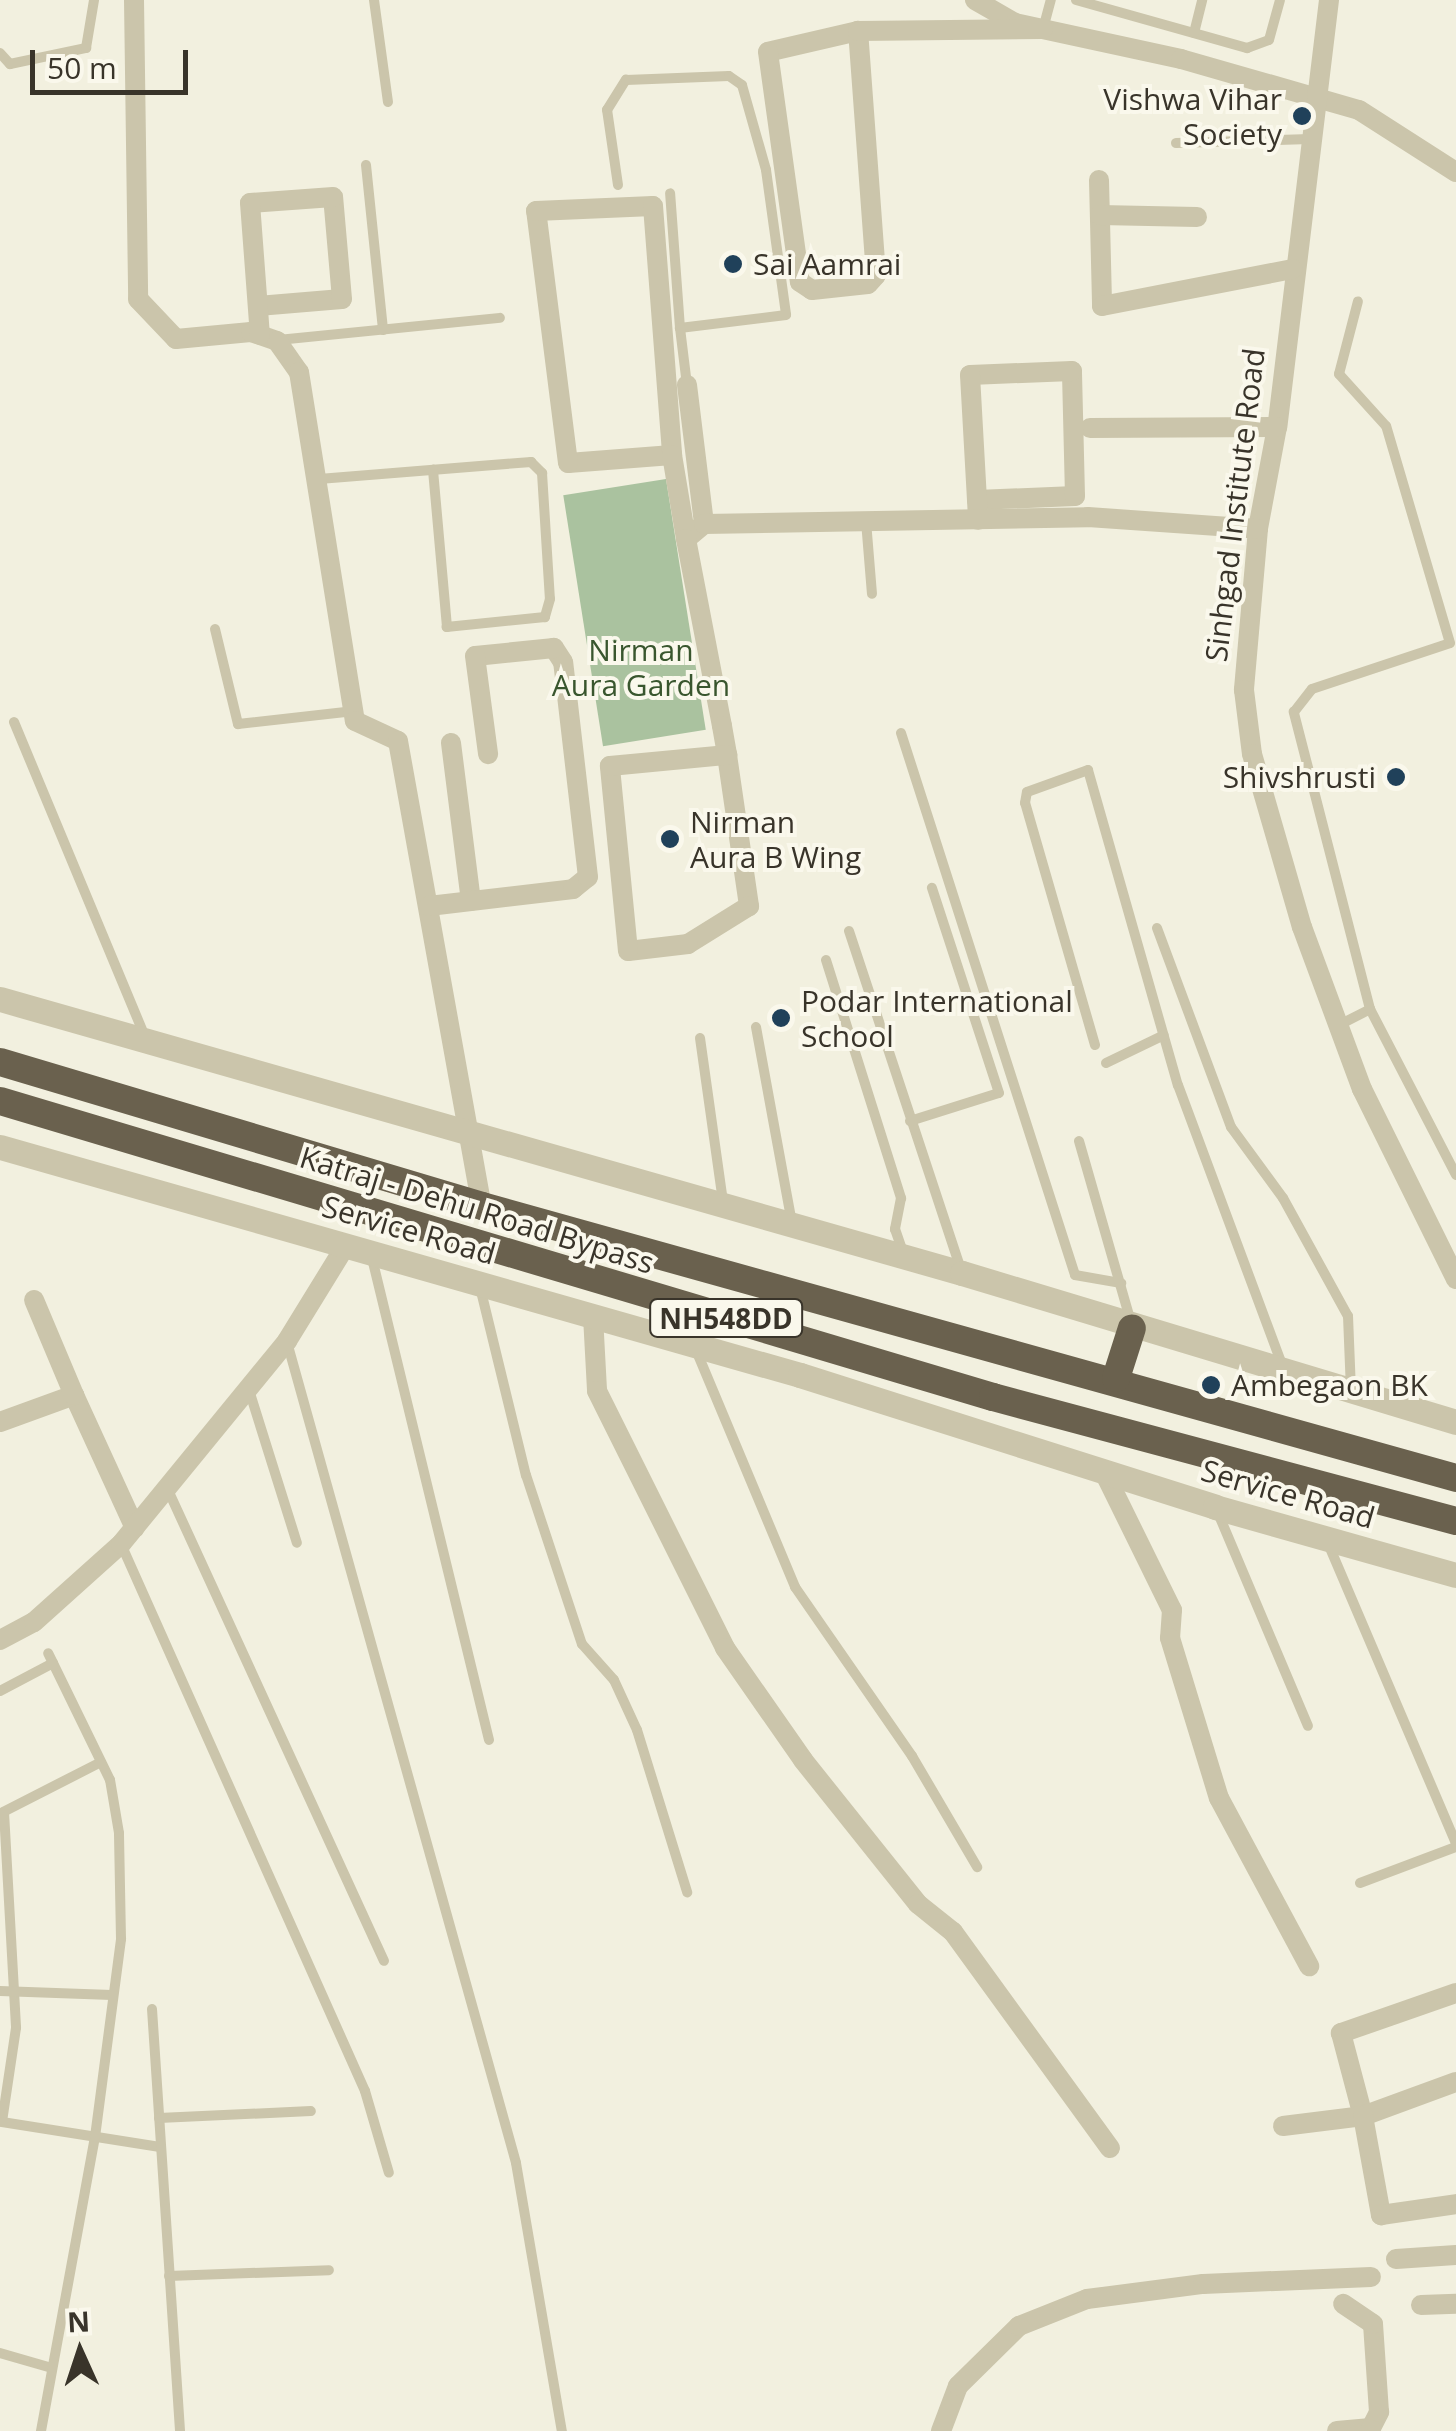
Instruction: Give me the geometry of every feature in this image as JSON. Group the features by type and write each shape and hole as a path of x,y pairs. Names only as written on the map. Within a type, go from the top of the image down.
{"highway":[{"name":"Katraj - Dehu Road Bypass","path":"0,1062 482,1206 1116,1378 1456,1478"},
{"name":"Katraj - Dehu Road Bypass","path":"0,1101 993,1398 1456,1520"},
{"path":"1116,1378 1132,1328"}],"street":[{"path":"134,0 138,299 176,339 268,338"},
{"path":"975,0 1015,23 1312,95 1359,110 1456,172"},
{"name":"Sinhgad Institute Road","path":"1328,0 1312,95 1277,428 1258,528 1244,690 1252,754 1338,1026 1456,1278"},
{"path":"858,31 876,275 868,284 812,290 800,282 768,52 858,31 1043,29"},
{"path":"1100,180 1102,306 1292,270"},
{"path":"258,306 342,299 333,198 250,204 258,306 268,338 299,372 355,721 398,741 474,1135 482,1206"},
{"path":"672,455 568,463 536,211 653,206 672,455 722,726 748,906 688,944 628,951 610,766 726,755"},
{"path":"1100,215 1196,217"},
{"path":"686,539 704,524 866,520 978,510 1075,496 1072,371 970,375 978,510"},
{"path":"687,384 704,524"},
{"path":"1090,428 1277,428"},
{"path":"978,510 1258,528"},
{"path":"429,906 573,888 588,877 563,662 554,648 475,656 488,754"},
{"path":"451,744 470,902"},
{"path":"0,999 149,1046 962,1272 1286,1375 1456,1422"},
{"name":"Service Road","path":"0,1147 800,1375 1215,1508 1454,1578"},
{"path":"0,1640 34,1622 128,1536 286,1341 346,1246"},
{"path":"34,1300 128,1536"},
{"path":"593,1316 597,1391 725,1648 803,1760 918,1904 953,1932 1110,2148"},
{"path":"0,1422 74,1395"},
{"path":"1103,1470 1172,1610 1170,1638 1219,1798 1310,1966"},
{"path":"1456,1993 1341,2033 1381,2215 1456,2204"},
{"path":"1282,2126 1362,2116 1456,2082"},
{"path":"1396,2259 1456,2256"},
{"path":"941,2431 958,2386 1019,2326 1087,2298 1203,2284 1371,2277"},
{"path":"1336,2431 1371,2428 1379,2412 1374,2324 1343,2304"},
{"path":"1422,2305 1456,2304"}],"lane":[{"path":"0,53 10,64 86,48 94,0"},
{"path":"374,0 388,102"},
{"path":"1043,29 1051,0"},
{"path":"1076,0 1115,5 1194,33 1258,46 1268,40 1280,0"},
{"path":"1194,33 1202,0"},
{"path":"618,185 606,110 626,80 729,76 742,85 766,170 786,315 680,328"},
{"path":"1176,143 1310,139"},
{"path":"366,166 382,330"},
{"path":"670,193 687,384"},
{"path":"1358,301 1339,374 1386,426 1450,643 1312,688 1294,712 1370,1009 1456,1175"},
{"path":"268,338 500,318"},
{"path":"319,479 434,470 538,466 550,599 544,617 447,627 434,470"},
{"path":"866,520 872,594"},
{"path":"215,628 238,724 354,711"},
{"path":"14,722 149,1046"},
{"path":"901,733 1075,1276 1121,1283"},
{"path":"1095,1045 1025,803 1027,792 1088,770 1164,1035 1286,1375"},
{"path":"910,1121 999,1093 932,888"},
{"path":"1157,928 1230,1127 1283,1198 1348,1316 1351,1392"},
{"path":"848,932 962,1272"},
{"path":"826,960 901,1198 895,1228 906,1257"},
{"path":"1338,1026 1370,1009"},
{"path":"756,1027 792,1227"},
{"path":"1106,1062 1164,1035"},
{"path":"700,1038 724,1208"},
{"path":"1078,1140 1132,1328"},
{"path":"371,1253 489,1740"},
{"path":"479,1284 526,1475 582,1644 614,1680 637,1730 687,1892"},
{"path":"286,1341 516,2163 562,2431"},
{"path":"694,1344 795,1587 912,1756 977,1867"},
{"path":"249,1389 297,1543"},
{"path":"168,1490 384,1960"},
{"path":"1215,1508 1308,1726"},
{"path":"128,1536 366,2091 388,2173"},
{"path":"1326,1540 1456,1846 1360,1884"},
{"path":"0,1692 51,1658 101,1762 119,1833 121,1939 95,2138 40,2431"},
{"path":"101,1762 2,1812 14,1992 1,2122 160,2147"},
{"path":"0,1991 112,1994"},
{"path":"152,2008 180,2431"},
{"path":"159,2118 311,2112"},
{"path":"169,2276 329,2270"},
{"path":"0,2353 52,2368"}],"green space":[{"name":"Nirman Aura Garden","path":"666,479 706,730 603,746 563,495"}],"place":[{"name":"Vishwa Vihar Society","path":"1302,116"},
{"name":"Sai Aamrai","path":"733,264"},
{"name":"Shivshrusti","path":"1396,777"},
{"name":"Nirman Aura B Wing","path":"670,839"},
{"name":"Podar International School","path":"781,1018"},
{"name":"Ambegaon BK","path":"1211,1385"}]}
